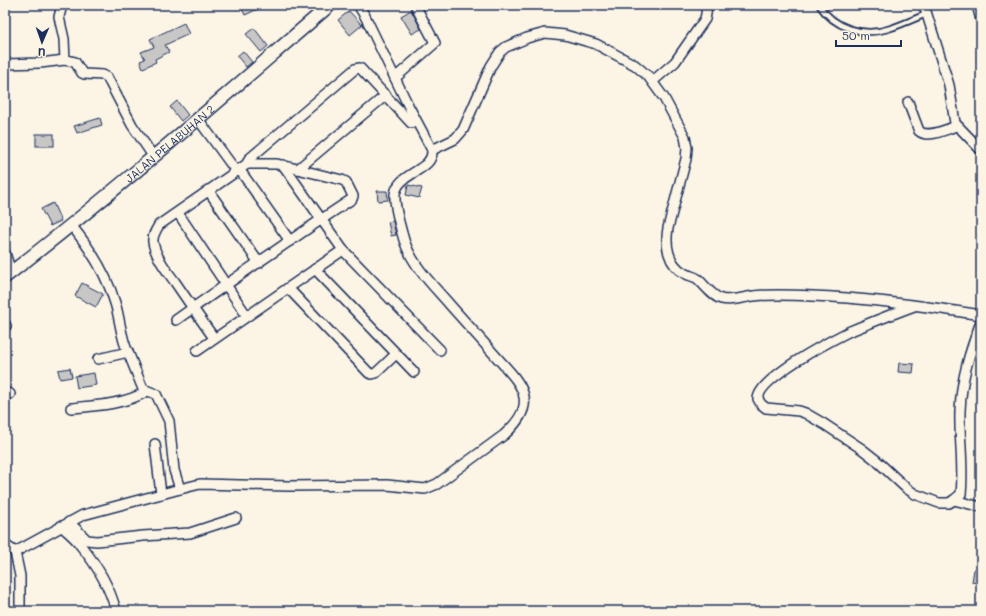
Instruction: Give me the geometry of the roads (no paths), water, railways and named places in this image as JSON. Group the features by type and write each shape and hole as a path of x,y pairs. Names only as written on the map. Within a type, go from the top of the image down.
{"main road":[{"name":"JALAN PELABUHAN 2","path":"8,274 71,225 198,119 330,5"}],"street":[{"path":"62,5 59,17 64,38 66,60"},
{"path":"14,552 83,515 180,489 206,484 288,486 387,485 425,489 437,484 504,435 513,426 523,410 525,403 521,389 499,360 417,267 406,247 396,201 396,191 403,180 429,162 432,156 432,150 365,16 358,5"},
{"path":"395,78 435,43 415,5"},
{"path":"653,81 670,67 680,56 704,19 707,5"},
{"path":"977,5 981,20"},
{"path":"925,9 935,36 949,85 954,119 957,126 981,150"},
{"path":"432,150 455,139 463,130 491,66 500,52 517,42 538,34 553,33 581,39 596,44 635,65 653,81 682,131 687,148 686,159 667,234 669,255 684,274 698,279 718,297 729,300 758,296 862,298 981,315"},
{"path":"5,64 40,63 66,60 76,62 84,74 103,75 107,77 132,125 153,156"},
{"path":"214,338 164,267 158,256 153,243 153,236 159,225 241,168 249,159 355,69 360,68 363,70 411,123"},
{"path":"298,169 386,95"},
{"path":"908,102 919,131 922,133 929,134 957,126"},
{"path":"198,119 241,168 290,241"},
{"path":"176,320 352,199 353,196 346,182 342,180 283,165 241,168"},
{"path":"283,165 342,250 440,350"},
{"path":"208,190 259,263"},
{"path":"178,213 246,316"},
{"path":"71,225 93,255 110,289 116,305 128,352 143,389 156,394 168,422 173,465 180,489"},
{"path":"197,351 342,250"},
{"path":"5,253 8,274"},
{"path":"315,269 414,372"},
{"path":"288,288 369,373 376,373 396,354"},
{"path":"916,305 849,332 813,351 770,380 761,390 758,399 766,408 799,411 818,420 862,449 906,488 915,494 939,503 949,503 961,494 960,412 962,389 972,345 981,322"},
{"path":"98,359 128,352"},
{"path":"71,408 88,407 127,400 139,396 147,391"},
{"path":"155,444 161,494"},
{"path":"954,500 981,507"},
{"path":"65,524 87,540 97,541 190,533 236,518"},
{"path":"65,524 89,556 109,590 116,611"},
{"path":"5,546 14,552 20,576 20,611"}],"lane":[{"path":"819,5 829,17 839,25 849,29 869,32 888,29 925,9"}]}
